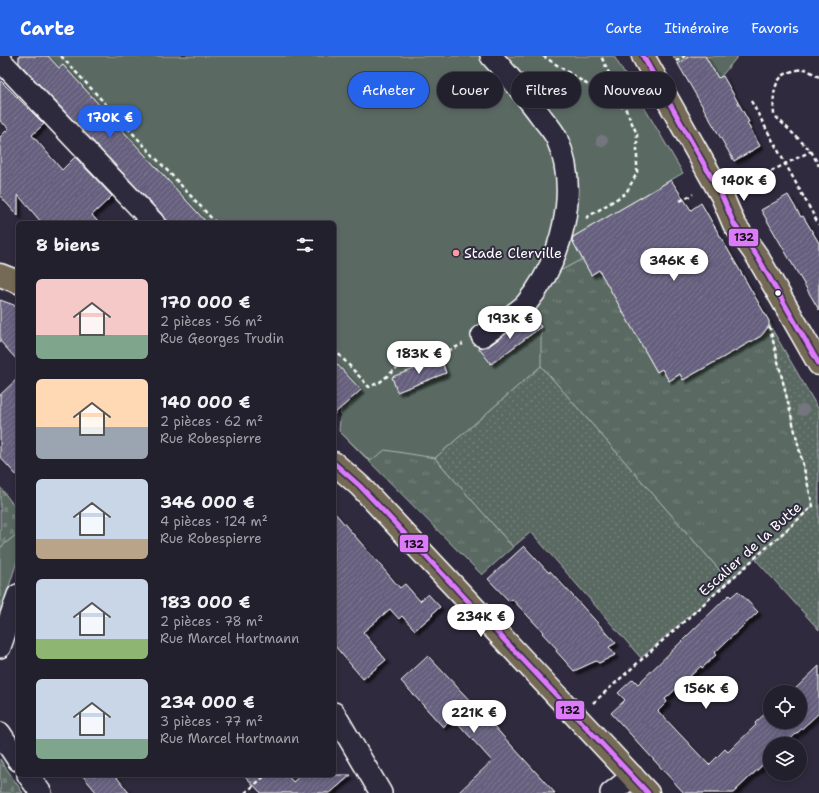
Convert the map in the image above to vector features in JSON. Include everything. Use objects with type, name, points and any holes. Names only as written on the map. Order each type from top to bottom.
[{"type":"main road","points":[[643,56],[722,196],[734,224],[757,256],[819,364]]},
{"type":"main road","points":[[0,276],[16,281]]},
{"type":"main road","points":[[336,465],[360,486],[648,793]]},
{"type":"street","points":[[482,336],[525,305],[541,282],[560,240],[567,204],[567,169],[557,137],[525,94],[491,56]]},
{"type":"street","points":[[0,60],[152,221]]},
{"type":"street","points":[[0,647],[16,601]]},
{"type":"street","points":[[336,716],[381,793]]},
{"type":"street","points":[[0,733],[16,757]]},
{"type":"street","points":[[611,793],[633,776]]},
{"type":"street","points":[[29,777],[41,793]]},
{"type":"path","points":[[61,56],[214,221]]},
{"type":"path","points":[[543,56],[627,111]]},
{"type":"path","points":[[579,222],[626,193],[637,173],[637,134],[601,56]]},
{"type":"path","points":[[676,61],[685,56]]},
{"type":"path","points":[[819,77],[805,69],[783,75],[778,81],[773,95],[774,114],[811,151],[819,165]]},
{"type":"path","points":[[751,101],[818,223]]},
{"type":"path","points":[[722,196],[811,151]]},
{"type":"path","points":[[680,201],[693,194]]},
{"type":"path","name":"Escalier de la Butte","points":[[579,718],[813,506],[769,324]]},
{"type":"path","points":[[336,351],[369,387],[380,382],[397,368],[420,359],[443,353],[482,336]]},
{"type":"path","points":[[245,793],[264,777]]},
{"type":"green space","name":"Stade Clerville","points":[[19,56],[614,56],[623,72],[589,72],[589,108],[645,108],[683,173],[571,238],[582,259],[558,272],[546,296],[527,308],[541,327],[541,366],[435,458],[385,450],[370,461],[339,431],[341,408],[336,402],[336,221],[168,221],[19,61]]},
{"type":"green space","points":[[673,56],[690,56],[678,64]]},
{"type":"green space","points":[[705,56],[738,56],[719,79]]},
{"type":"green space","points":[[582,259],[591,274],[599,270],[657,372],[662,369],[669,381],[680,375],[684,380],[764,334],[761,329],[771,324],[813,506],[729,581],[541,366],[435,458],[513,547],[482,575],[339,431],[541,327],[527,308],[558,272]]},
{"type":"green space","points":[[769,324],[819,410],[819,630],[756,560],[813,506]]},
{"type":"green space","points":[[541,366],[729,581],[641,658],[531,532],[513,547],[435,458]]},
{"type":"green space","points":[[0,487],[16,508],[16,535],[0,548]]},
{"type":"green space","points":[[16,535],[16,564],[0,615],[0,548]]},
{"type":"green space","points":[[0,759],[23,793],[0,793]]},
{"type":"building","points":[[19,56],[48,56],[59,68],[63,65],[205,221],[168,221],[19,63]]},
{"type":"building","points":[[690,56],[705,56],[718,78],[723,76],[749,122],[747,123],[760,146],[734,161],[678,64]]},
{"type":"building","points":[[0,80],[44,124],[32,135],[62,170],[75,157],[112,196],[92,215],[97,221],[40,221],[18,195],[18,216],[0,196],[0,137],[9,128],[0,121]]},
{"type":"building","points":[[671,180],[691,210],[701,203],[769,321],[769,326],[761,336],[683,380],[680,374],[669,381],[662,369],[657,372],[599,270],[591,275],[572,240],[573,237]]},
{"type":"building","points":[[788,195],[801,217],[803,216],[819,243],[819,310],[761,210]]},
{"type":"building","points":[[0,300],[14,305],[16,308],[16,359],[0,341]]},
{"type":"building","points":[[532,315],[541,327],[491,364],[478,347],[489,346]]},
{"type":"building","points":[[441,359],[446,373],[397,392],[392,377]]},
{"type":"building","points":[[336,363],[361,390],[336,412]]},
{"type":"building","points":[[16,380],[16,475],[0,457],[0,395]]},
{"type":"building","points":[[336,514],[400,588],[405,584],[420,601],[428,594],[440,607],[415,630],[402,616],[399,619],[390,609],[363,632],[386,660],[363,679],[336,647]]},
{"type":"building","points":[[524,546],[549,573],[550,571],[616,643],[609,647],[615,655],[599,663],[596,661],[574,671],[556,651],[557,649],[542,633],[543,632],[512,599],[509,601],[488,579]]},
{"type":"building","points":[[738,591],[758,612],[714,653],[716,655],[702,668],[701,666],[665,699],[667,702],[658,711],[709,765],[725,749],[728,752],[756,725],[755,723],[763,716],[763,729],[801,729],[793,737],[763,737],[763,765],[733,793],[684,793],[611,713],[625,700],[618,693],[633,679],[638,684],[729,595],[731,597]]},
{"type":"building","points":[[428,656],[555,793],[458,793],[492,761],[453,718],[443,727],[401,681]]},
{"type":"building","points":[[819,666],[819,713],[807,724],[807,685],[799,685]]},
{"type":"building","points":[[336,775],[351,775],[330,793],[261,793],[246,777],[289,777],[293,782],[299,777],[336,777]]},
{"type":"building","points":[[84,777],[117,777],[129,793],[97,793]]},
{"type":"transit line","name":"132","points":[[643,56],[722,196],[734,224],[757,256],[819,364]]},
{"type":"transit line","name":"132","points":[[336,465],[360,486],[648,793]]},
{"type":"place","name":"Stade Clerville","points":[[456,253]]}]
